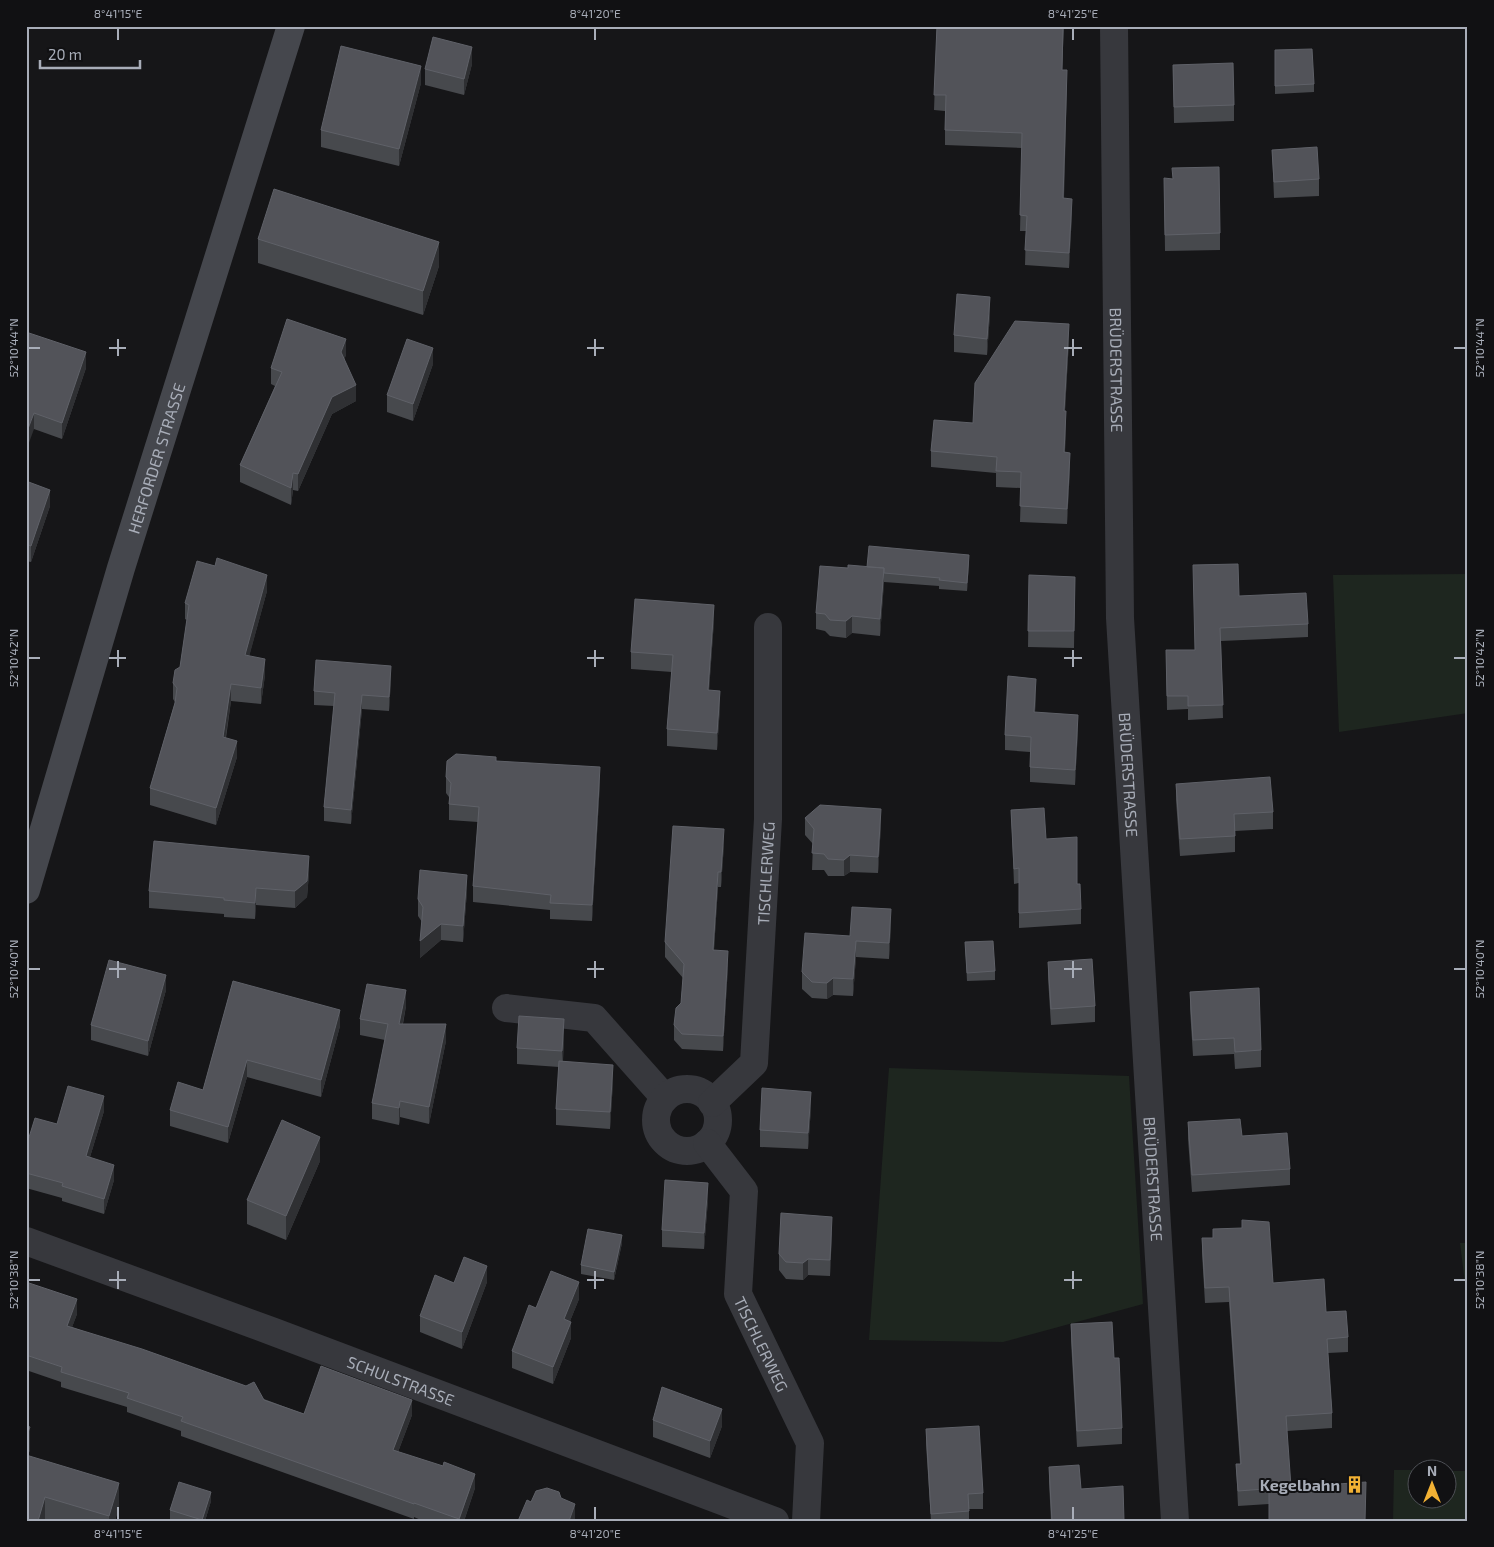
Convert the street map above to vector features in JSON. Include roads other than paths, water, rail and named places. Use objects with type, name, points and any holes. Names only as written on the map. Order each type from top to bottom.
[{"type":"main road","name":"HERFORDER STRASSE","points":[[26,890],[121,568],[292,26]]},
{"type":"street","name":"BRÜDERSTRASSE","points":[[1114,26],[1120,618],[1175,1521]]},
{"type":"street","name":"TISCHLERWEG","points":[[712,1103],[754,1063],[768,819],[768,627]]},
{"type":"street","points":[[506,1008],[594,1018],[665,1098]]},
{"type":"street","points":[[689,1089],[702,1093],[712,1103],[716,1113],[717,1124],[714,1134],[707,1143],[696,1150],[682,1151],[669,1146],[660,1136],[656,1124],[657,1110],[665,1098],[676,1091],[689,1089]]},
{"type":"street","name":"TISCHLERWEG","points":[[707,1143],[744,1191],[738,1294],[810,1442],[806,1521]]},
{"type":"street","name":"SCHULSTRASSE","points":[[26,1241],[274,1332],[775,1521]]},
{"type":"place","name":"Kegelbahn","points":[[1354,1484]]}]
